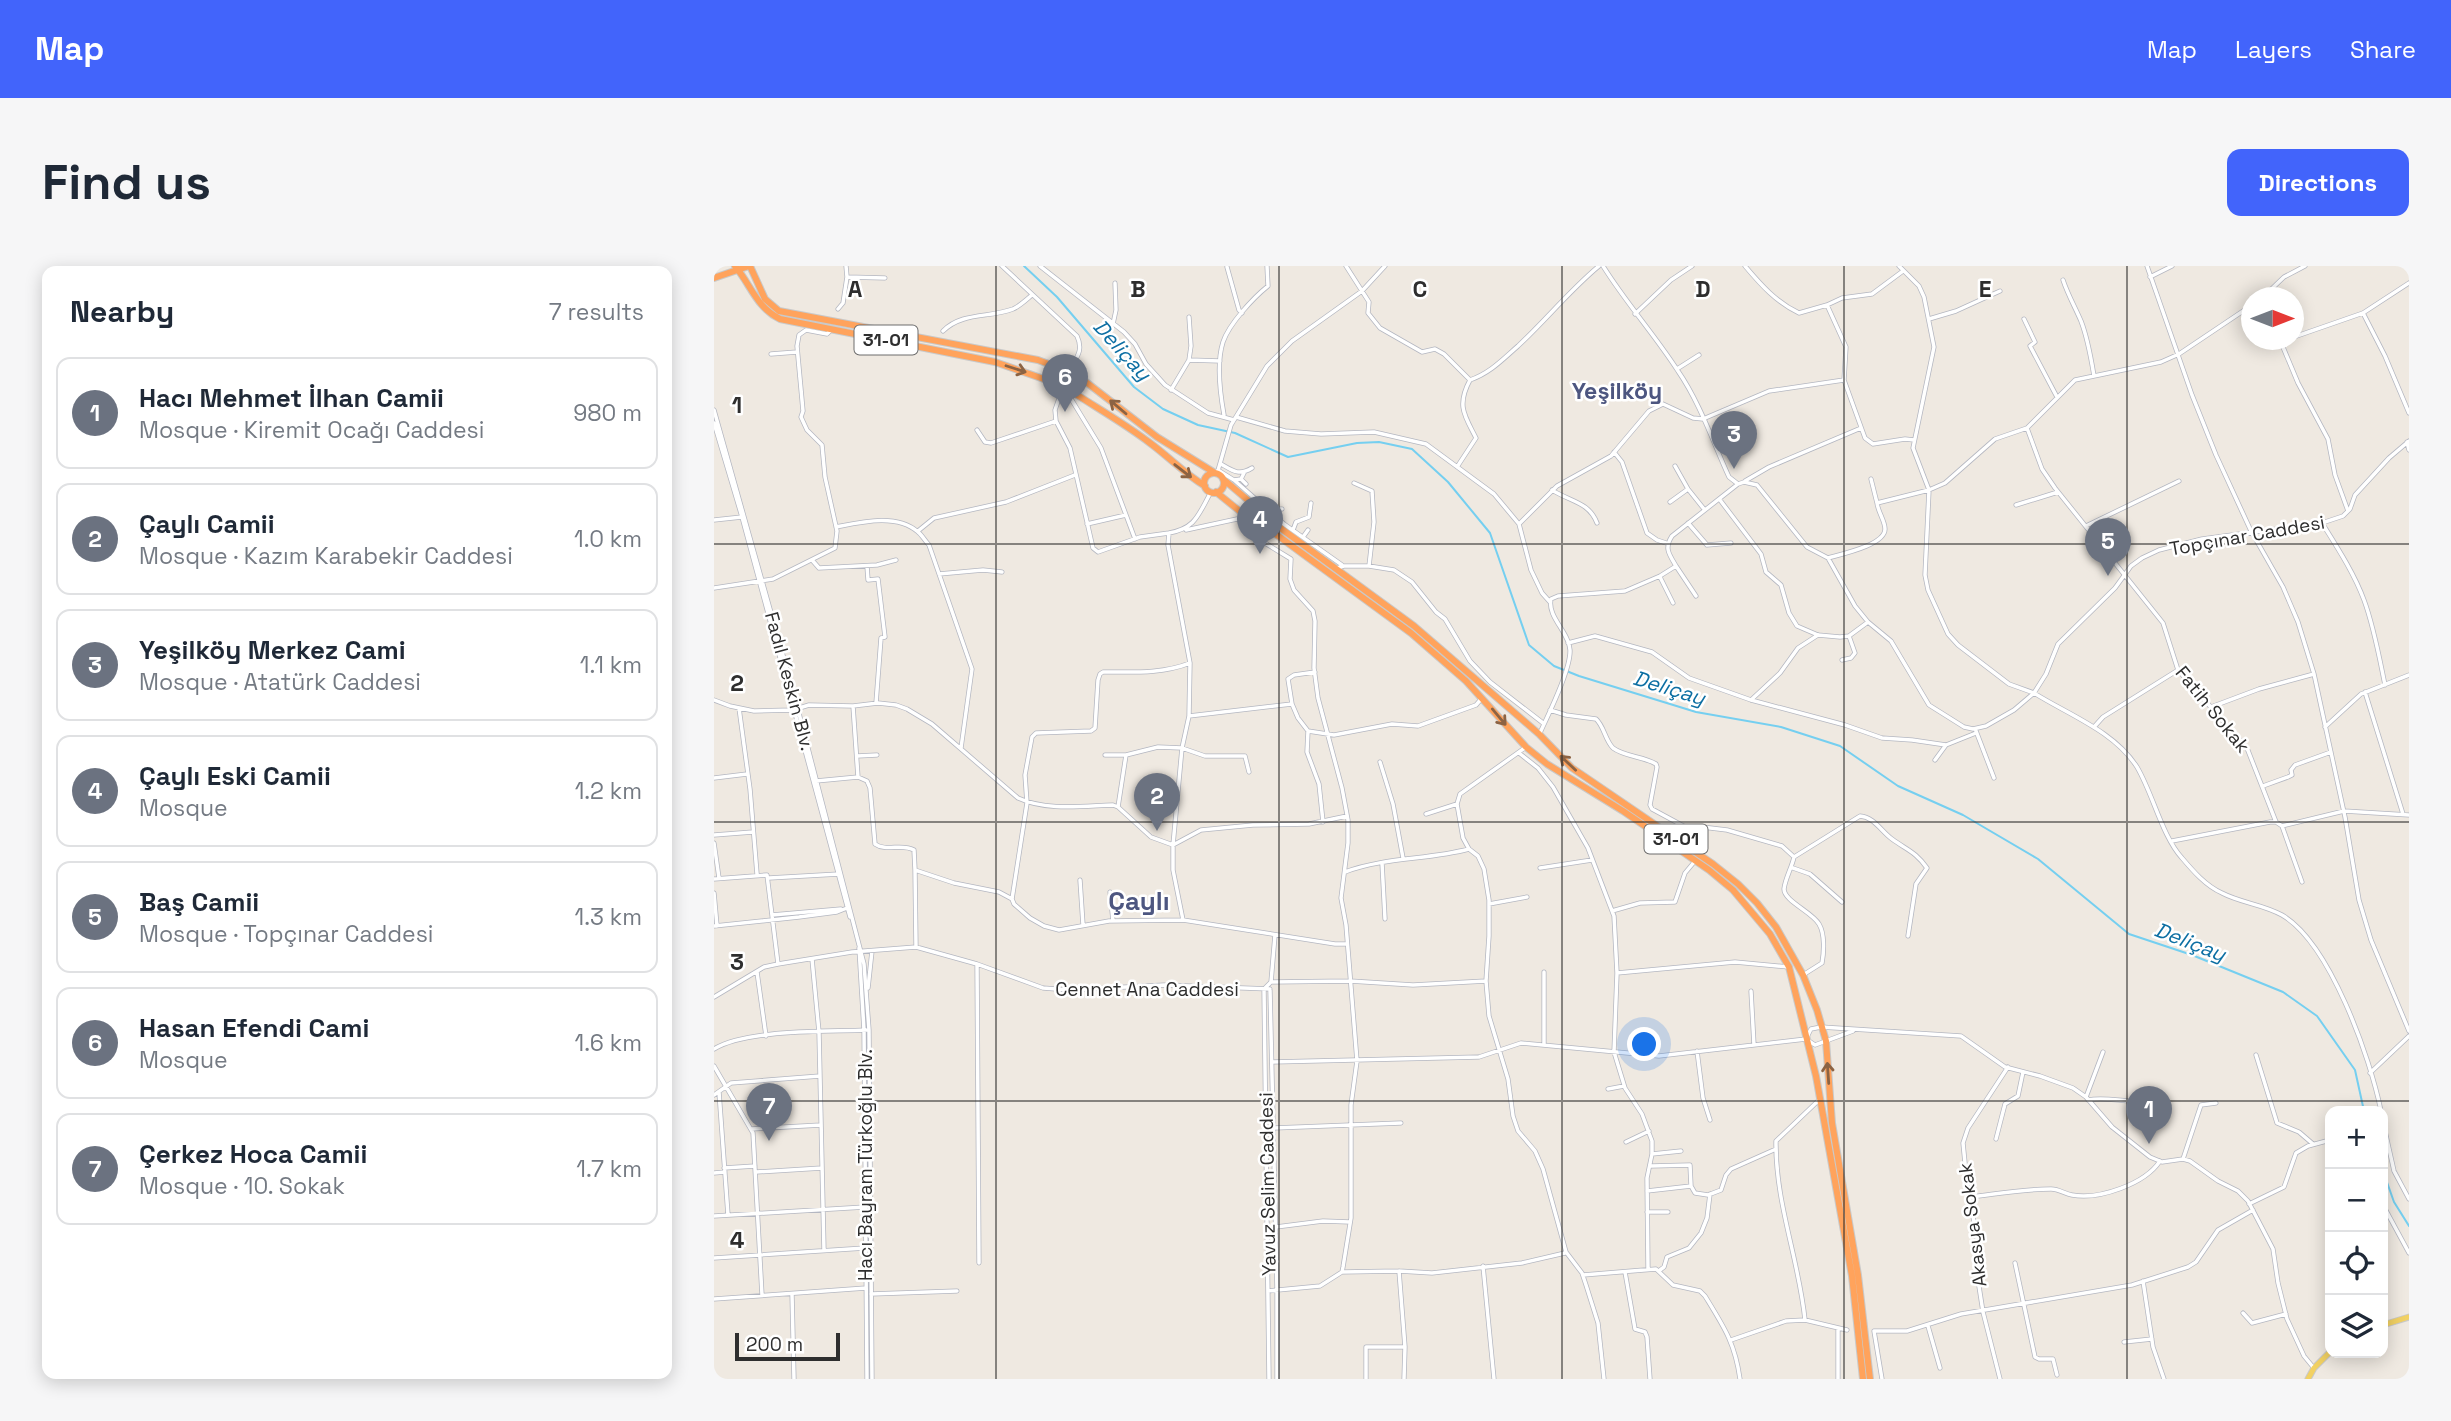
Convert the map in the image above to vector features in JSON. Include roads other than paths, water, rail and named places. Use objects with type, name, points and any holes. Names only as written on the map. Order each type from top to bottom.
[{"type":"highway","points":[[714,278],[736,268],[749,266]]},
{"type":"highway","name":"31-01","points":[[749,266],[765,299],[779,311],[1038,360],[1070,372],[1095,387],[1157,437],[1218,474],[1283,530],[1340,567],[1414,626],[1539,734],[1572,768],[1721,871],[1757,904],[1776,927],[1803,975],[1826,1041],[1832,1122],[1858,1275],[1864,1359],[1862,1379]]},
{"type":"highway","name":"31-01","points":[[736,268],[759,304],[780,319],[995,362],[1064,388],[1124,424],[1242,513],[1411,633],[1482,698],[1526,747],[1695,861],[1733,890],[1770,934],[1789,967],[1821,1099],[1864,1359],[1871,1379]]},
{"type":"highway","points":[[1070,372],[1077,382],[1074,387],[1064,388],[1060,377],[1070,372]]},
{"type":"highway","points":[[1218,474],[1223,487],[1211,490],[1207,476],[1218,474]]},
{"type":"highway","points":[[1526,747],[1539,734]]},
{"type":"highway","points":[[1526,747],[1539,734]]},
{"type":"main road","points":[[2388,1323],[2409,1317]]},
{"type":"main road","points":[[2308,1379],[2325,1357]]},
{"type":"street","points":[[838,309],[844,303],[846,266]]},
{"type":"street","points":[[1002,266],[1077,336],[1080,352],[1070,372]]},
{"type":"street","points":[[1040,266],[1135,344],[1146,364],[1165,385],[1208,413],[1272,429],[1301,433],[1374,432],[1402,437],[1426,444],[1494,494],[1518,524],[1531,570],[1570,647],[1559,686],[1539,734]]},
{"type":"street","points":[[1224,416],[1220,382],[1224,339],[1251,300],[1268,286],[1267,266]]},
{"type":"street","points":[[1346,266],[1369,302],[1368,313],[1380,328],[1422,352],[1435,349],[1444,354],[1470,380]]},
{"type":"street","points":[[1385,266],[1362,291],[1281,351],[1267,366],[1231,425],[1218,474],[1234,480],[1340,567],[1369,566],[1394,570],[1412,582],[1445,619],[1470,661],[1490,682],[1544,724]]},
{"type":"street","points":[[1457,467],[1476,438],[1464,413],[1464,391],[1470,380],[1485,375],[1540,325],[1580,282],[1601,266],[1677,369],[1694,397],[1729,477],[1738,484]]},
{"type":"street","points":[[1635,314],[1671,280],[1692,266]]},
{"type":"street","points":[[1745,266],[1767,292],[1799,313],[1842,298],[1872,294],[1903,271]]},
{"type":"street","points":[[1899,266],[1919,286],[1934,346],[1913,448],[1930,490],[1925,575],[1928,590],[1948,634],[1958,646],[2009,684],[2034,693],[2094,727],[2128,754],[2179,855],[2200,877],[2218,892],[2264,906],[2295,924],[2306,937],[2348,1006],[2380,1106]]},
{"type":"street","points":[[2147,266],[2192,395],[2251,531],[2283,587],[2298,622],[2314,674],[2344,811],[2359,900],[2371,940],[2409,1033],[2371,1073]]},
{"type":"street","points":[[2150,277],[2172,266]]},
{"type":"street","points":[[2274,287],[2284,277],[2305,266]]},
{"type":"street","points":[[1227,267],[1242,313]]},
{"type":"street","points":[[847,277],[884,278]]},
{"type":"street","points":[[2063,280],[2083,328],[2094,376]]},
{"type":"street","points":[[1113,324],[1116,310],[1115,283]]},
{"type":"street","points":[[2304,334],[2363,313],[2409,283]]},
{"type":"street","points":[[1929,319],[1956,311],[2000,291]]},
{"type":"street","points":[[943,331],[962,318],[1016,308],[1032,295]]},
{"type":"street","points":[[1827,305],[1846,347],[1844,380],[1865,438],[1873,444],[1914,440]]},
{"type":"street","points":[[1877,503],[1930,490],[1945,483],[1995,439],[2027,428],[2075,380],[2153,365],[2179,354],[2241,312]]},
{"type":"street","points":[[2363,313],[2409,413]]},
{"type":"street","points":[[1171,390],[1189,360],[1189,317]]},
{"type":"street","points":[[2024,319],[2035,342],[2030,345],[2057,397]]},
{"type":"street","points":[[714,588],[761,582],[835,548],[836,527],[825,477],[822,445],[807,430],[801,417],[803,411],[797,352],[799,335],[806,330],[827,334],[830,330]]},
{"type":"street","points":[[2284,350],[2328,439],[2335,475],[2348,512]]},
{"type":"street","points":[[771,355],[797,352]]},
{"type":"street","points":[[1677,369],[1699,355]]},
{"type":"street","points":[[1189,360],[1221,361]]},
{"type":"street","points":[[1518,524],[1552,490],[1614,452],[1657,405],[1663,404],[1682,414],[1703,419],[1769,391],[1844,380]]},
{"type":"street","points":[[1064,388],[1055,410],[1056,421],[1070,448],[1093,548],[1098,552],[1135,539],[1237,519],[1248,524],[1265,543],[1291,559],[1290,579],[1294,590],[1313,611],[1318,698],[1342,788],[1349,843],[1341,898],[1357,1060],[1351,1105],[1350,1222],[1342,1272]]},
{"type":"street","points":[[1064,388],[1101,448],[1135,539]]},
{"type":"street","name":"Fadıl Keskin Blv.","points":[[714,410],[861,952]]},
{"type":"street","points":[[977,430],[985,442],[991,443],[1056,421]]},
{"type":"street","name":"Fadıl Keskin Blv.","points":[[714,424],[761,582]]},
{"type":"street","points":[[1696,596],[1667,551],[1667,544],[1704,509],[1738,484],[1769,467],[1861,428]]},
{"type":"street","name":"Fatih Sokak","points":[[2027,428],[2042,469],[2058,492],[2163,622],[2178,670],[2247,748],[2276,822]]},
{"type":"street","points":[[2408,442],[2409,450]]},
{"type":"street","name":"Topçınar Caddesi","points":[[2034,693],[2046,674],[2058,644],[2132,565],[2159,550],[2202,539],[2322,523],[2343,516],[2348,512],[2355,495],[2389,458],[2408,442]]},
{"type":"street","points":[[1614,452],[1622,462],[1647,533],[1667,544]]},
{"type":"street","points":[[1220,464],[1236,473],[1244,473]]},
{"type":"street","points":[[1675,466],[1704,509]]},
{"type":"street","points":[[1241,479],[1244,473],[1252,468]]},
{"type":"street","points":[[918,531],[934,518],[1006,502],[1075,475]]},
{"type":"street","points":[[1234,480],[1241,479]]},
{"type":"street","points":[[1241,479],[1246,484]]},
{"type":"street","points":[[1829,558],[1869,546],[1882,538],[1885,526],[1871,479]]},
{"type":"street","points":[[2086,526],[2179,481]]},
{"type":"street","points":[[1744,482],[1757,485],[1807,547],[1829,558],[1855,606],[1868,622],[1891,641],[1929,705],[1975,731],[1994,778]]},
{"type":"street","points":[[1354,483],[1372,491],[1374,522],[1369,566]]},
{"type":"street","points":[[1670,502],[1688,489]]},
{"type":"street","points":[[1186,530],[1198,515],[1211,490]]},
{"type":"street","points":[[1552,490],[1587,506],[1597,523]]},
{"type":"street","points":[[2016,505],[2058,492]]},
{"type":"street","points":[[1719,499],[1761,554],[1766,572],[1781,586],[1789,613],[1797,626],[1818,635],[1849,636],[1868,622]]},
{"type":"street","points":[[1293,530],[1297,522],[1309,516],[1311,503]]},
{"type":"street","points":[[1268,510],[1275,505]]},
{"type":"street","points":[[1268,510],[1282,509]]},
{"type":"street","points":[[1087,524],[1126,514]]},
{"type":"street","points":[[714,520],[742,517]]},
{"type":"street","points":[[836,527],[882,520],[898,523],[918,531],[929,545],[972,669],[961,748]]},
{"type":"street","points":[[1688,523],[1707,545],[1731,543]]},
{"type":"street","points":[[2322,523],[2363,598],[2385,685]]},
{"type":"street","points":[[1303,537],[1308,530]]},
{"type":"street","points":[[1169,533],[1168,545],[1190,663],[1189,716],[1182,748],[1173,845],[1173,870],[1183,920]]},
{"type":"street","points":[[812,560],[820,568],[867,566],[896,560]]},
{"type":"street","points":[[867,566],[868,580],[878,579],[885,637],[881,638],[876,703]]},
{"type":"street","points":[[1549,602],[1558,596],[1625,591],[1676,566]]},
{"type":"street","points":[[939,574],[983,570],[1002,572]]},
{"type":"street","points":[[1659,576],[1673,603]]},
{"type":"street","points":[[1751,700],[1780,673],[1798,648],[1818,635]]},
{"type":"street","points":[[1568,643],[1595,636],[1652,652],[1689,678],[1751,700],[1844,724],[1882,738],[1946,745]]},
{"type":"street","points":[[1842,660],[1851,658],[1855,653],[1849,636]]},
{"type":"street","points":[[1190,663],[1175,669],[1100,674],[1095,728],[1091,731],[1036,733],[1032,737],[1025,775],[1027,803],[1012,899],[1014,904],[1044,926],[1059,930],[1113,921],[1183,920],[1347,944]]},
{"type":"street","points":[[2094,727],[2103,717],[2178,670]]},
{"type":"street","points":[[1315,672],[1294,675],[1288,680],[1292,704],[1308,731],[1307,752],[1318,783],[1323,822]]},
{"type":"street","points":[[2211,706],[2314,674]]},
{"type":"street","points":[[2325,727],[2350,702],[2365,692],[2409,675]]},
{"type":"street","points":[[2172,841],[2276,822],[2282,825],[2344,811],[2406,815],[2365,692]]},
{"type":"street","points":[[1935,760],[1946,745],[2005,716],[2034,693]]},
{"type":"street","points":[[1308,731],[1334,735],[1392,724],[1418,726],[1476,705],[1482,698]]},
{"type":"street","points":[[714,700],[754,711],[795,710],[809,705],[853,706],[876,703],[907,709],[932,724],[1027,803],[1063,807],[1113,805],[1151,837],[1173,845],[1201,830],[1323,822],[1347,816]]},
{"type":"street","points":[[1189,716],[1292,704]]},
{"type":"street","points":[[853,706],[858,777]]},
{"type":"street","points":[[739,708],[757,874]]},
{"type":"street","points":[[1550,710],[1600,721],[1607,740],[1617,750],[1656,764],[1650,805],[1652,809],[1689,829],[1702,827],[1727,830],[1782,846],[1794,857]]},
{"type":"street","points":[[1105,755],[1126,755],[1158,747],[1182,748],[1205,756],[1245,755],[1249,772]]},
{"type":"street","points":[[1526,747],[1460,794],[1457,804],[1463,838],[1469,849],[1478,856],[1484,869],[1489,904],[1486,981],[1489,1016],[1508,1079],[1513,1116],[1518,1131],[1535,1151],[1543,1169],[1566,1252],[1583,1275],[1598,1323],[1604,1379]]},
{"type":"street","points":[[2263,786],[2288,777],[2295,765],[2330,752]]},
{"type":"street","points":[[1520,753],[1538,768],[1553,787],[1592,860],[1612,911],[1617,973],[1614,1052],[1624,1086],[1642,1114],[1649,1131],[1652,1154],[1647,1191],[1648,1269]]},
{"type":"street","points":[[857,756],[877,755]]},
{"type":"street","points":[[1118,807],[1126,755]]},
{"type":"street","points":[[1380,762],[1393,804],[1403,858]]},
{"type":"street","points":[[714,778],[747,774]]},
{"type":"street","points":[[815,781],[858,777],[867,781],[875,844],[878,847],[910,847],[914,850],[916,947]]},
{"type":"street","name":"Fadıl Keskin Blv.","points":[[815,781],[849,907]]},
{"type":"street","points":[[1426,814],[1457,804]]},
{"type":"street","points":[[1803,975],[1822,963],[1821,930],[1813,916],[1787,898],[1784,891],[1794,857],[1860,816],[1870,818],[1892,839],[1913,851],[1927,868],[1916,884],[1908,936]]},
{"type":"street","points":[[2282,825],[2302,881]]},
{"type":"street","points":[[1686,846],[1689,829]]},
{"type":"street","points":[[714,835],[753,832]]},
{"type":"street","points":[[714,843],[717,879],[757,874],[767,875],[769,878],[839,874]]},
{"type":"street","points":[[1345,872],[1360,866],[1403,858],[1451,854],[1469,849]]},
{"type":"street","points":[[1540,868],[1592,860]]},
{"type":"street","points":[[1612,911],[1640,903],[1675,902],[1685,873],[1695,861]]},
{"type":"street","points":[[1382,863],[1385,919]]},
{"type":"street","points":[[1792,867],[1810,874],[1842,902]]},
{"type":"street","points":[[915,870],[954,883],[999,892],[1012,899]]},
{"type":"street","points":[[769,878],[778,964]]},
{"type":"street","points":[[1080,880],[1083,925]]},
{"type":"street","points":[[1110,891],[1113,921]]},
{"type":"street","points":[[714,893],[715,926],[836,912],[849,907]]},
{"type":"street","points":[[1489,904],[1527,897]]},
{"type":"street","name":"Yavuz Selim Caddesi","points":[[1276,935],[1270,989],[1277,1379]]},
{"type":"street","name":"Cennet Ana Caddesi","points":[[714,997],[757,971],[778,964],[916,947],[977,964],[1043,988],[1069,990],[1164,985],[1270,989]]},
{"type":"street","points":[[867,1004],[872,951]]},
{"type":"street","name":"Hacı Bayram Türkoğlu Blv.","points":[[861,952],[867,1004],[865,1248],[868,1292]]},
{"type":"street","name":"Hacı Bayram Türkoğlu Blv.","points":[[861,952],[866,1030],[869,1379]]},
{"type":"street","points":[[812,959],[819,1032],[824,1251]]},
{"type":"street","points":[[1617,973],[1735,962],[1789,967]]},
{"type":"street","points":[[977,964],[979,1263]]},
{"type":"street","points":[[757,971],[766,1036]]},
{"type":"street","points":[[1544,972],[1544,1045]]},
{"type":"street","points":[[1264,989],[1270,982],[1349,981],[1413,985],[1486,981]]},
{"type":"street","name":"Yavuz Selim Caddesi","points":[[1264,989],[1269,1379]]},
{"type":"street","points":[[1751,992],[1754,1046]]},
{"type":"street","points":[[1806,1039],[1811,1029],[1821,1027],[1909,1034],[1951,1033],[1961,1036],[2008,1067],[2073,1088],[2087,1099],[2112,1128],[2150,1157],[2160,1161],[2190,1161],[2218,1181],[2238,1191],[2253,1210],[2273,1249],[2286,1314],[2304,1356],[2314,1368]]},
{"type":"street","points":[[714,1049],[736,1040],[766,1036],[866,1030]]},
{"type":"street","points":[[1272,1062],[1479,1057],[1521,1043],[1659,1056],[1806,1039],[1815,1045],[1858,1030]]},
{"type":"street","points":[[1697,1051],[1703,1098],[1710,1120]]},
{"type":"street","points":[[2087,1099],[2103,1052]]},
{"type":"street","points":[[2256,1055],[2277,1123],[2299,1132],[2313,1144]]},
{"type":"street","points":[[714,1066],[751,1129],[756,1172],[762,1295]]},
{"type":"street","name":"Akasya Sokak","points":[[2000,1379],[1983,1312],[1978,1244],[1963,1143],[1968,1128],[2008,1067]]},
{"type":"street","points":[[1996,1139],[2005,1104],[2018,1097],[2023,1072]]},
{"type":"street","points":[[728,1215],[716,1093],[725,1085],[820,1076]]},
{"type":"street","points":[[1608,1089],[1624,1086]]},
{"type":"street","points":[[2087,1099],[2099,1097],[2144,1101]]},
{"type":"street","points":[[1805,1320],[1788,1238],[1776,1141],[1821,1099]]},
{"type":"street","points":[[2183,1160],[2201,1105],[2217,1103]]},
{"type":"street","points":[[1274,1128],[1401,1124]]},
{"type":"street","points":[[751,1129],[821,1125]]},
{"type":"street","points":[[1626,1142],[1649,1131]]},
{"type":"street","points":[[2249,1204],[2284,1187],[2296,1153],[2325,1141]]},
{"type":"street","points":[[2388,1146],[2393,1171],[2409,1199]]},
{"type":"street","points":[[1650,1166],[1690,1165],[1695,1193],[1710,1195],[1721,1190],[1731,1168],[1776,1149]]},
{"type":"street","points":[[1652,1154],[1681,1151]]},
{"type":"street","points":[[1969,1197],[2055,1189],[2073,1195],[2106,1192],[2121,1189],[2144,1178],[2160,1161]]},
{"type":"street","points":[[714,1173],[755,1166]]},
{"type":"street","points":[[756,1172],[822,1168]]},
{"type":"street","points":[[1647,1191],[1692,1186]]},
{"type":"street","points":[[1660,1270],[1667,1257],[1689,1248],[1701,1233],[1707,1218],[1710,1195]]},
{"type":"street","points":[[714,1216],[865,1208]]},
{"type":"street","points":[[1882,1379],[1874,1331],[1908,1331],[1961,1314],[2132,1285],[2188,1267],[2196,1262],[2218,1230],[2253,1210]]},
{"type":"street","points":[[1647,1212],[1668,1212]]},
{"type":"street","points":[[2388,1214],[2409,1252]]},
{"type":"street","points":[[1276,1227],[1350,1222]]},
{"type":"street","points":[[714,1258],[865,1248]]},
{"type":"street","points":[[1268,1291],[1320,1286],[1342,1272],[1432,1273],[1522,1263],[1566,1252]]},
{"type":"street","points":[[2015,1263],[2035,1357],[2053,1359],[2057,1375]]},
{"type":"street","points":[[1483,1266],[1494,1379]]},
{"type":"street","points":[[1583,1275],[1660,1270],[1673,1285],[1700,1291],[1731,1340],[1740,1379]]},
{"type":"street","points":[[1399,1271],[1405,1347],[1404,1379]]},
{"type":"street","points":[[1625,1272],[1635,1329],[1645,1332],[1647,1337],[1650,1379]]},
{"type":"street","points":[[2143,1281],[2151,1339],[2164,1379]]},
{"type":"street","points":[[714,1299],[792,1294],[957,1291]]},
{"type":"street","points":[[792,1294],[794,1379]]},
{"type":"street","points":[[2243,1313],[2252,1323],[2286,1314]]},
{"type":"street","points":[[1731,1340],[1786,1321],[1805,1320],[1847,1330]]},
{"type":"street","points":[[1928,1325],[1940,1368]]},
{"type":"street","points":[[1838,1328],[1838,1379]]},
{"type":"street","points":[[2124,1342],[2151,1339]]},
{"type":"street","points":[[1366,1379],[1366,1347],[1405,1347]]},
{"type":"waterway","name":"Deliçay","points":[[1024,266],[1057,297],[1134,387],[1163,409],[1198,425],[1235,433],[1288,457],[1357,443],[1379,442],[1412,449],[1448,482],[1490,533],[1529,645],[1554,666],[1696,712],[1781,727],[1840,746],[1898,786],[1963,815],[2038,859],[2129,934],[2192,955],[2283,992],[2317,1016],[2355,1070],[2363,1106]]},
{"type":"waterway","name":"Deliçay","points":[[2388,1185],[2394,1202],[2409,1226]]},
{"type":"place","name":"Hasan Efendi Cami","points":[[1065,412]]},
{"type":"place","name":"Yeşilköy Merkez Cami","points":[[1734,469]]},
{"type":"place","name":"Çaylı Eski Camii","points":[[1260,554]]},
{"type":"place","name":"Baş Camii","points":[[2108,576]]},
{"type":"place","name":"Çaylı Camii","points":[[1157,831]]},
{"type":"place","name":"Çerkez Hoca Camii","points":[[769,1141]]},
{"type":"place","name":"Hacı Mehmet İlhan Camii","points":[[2149,1144]]},
{"type":"district","name":"Yeşilköy","points":[[1617,391]]},
{"type":"district","name":"Çaylı","points":[[1139,901]]}]
